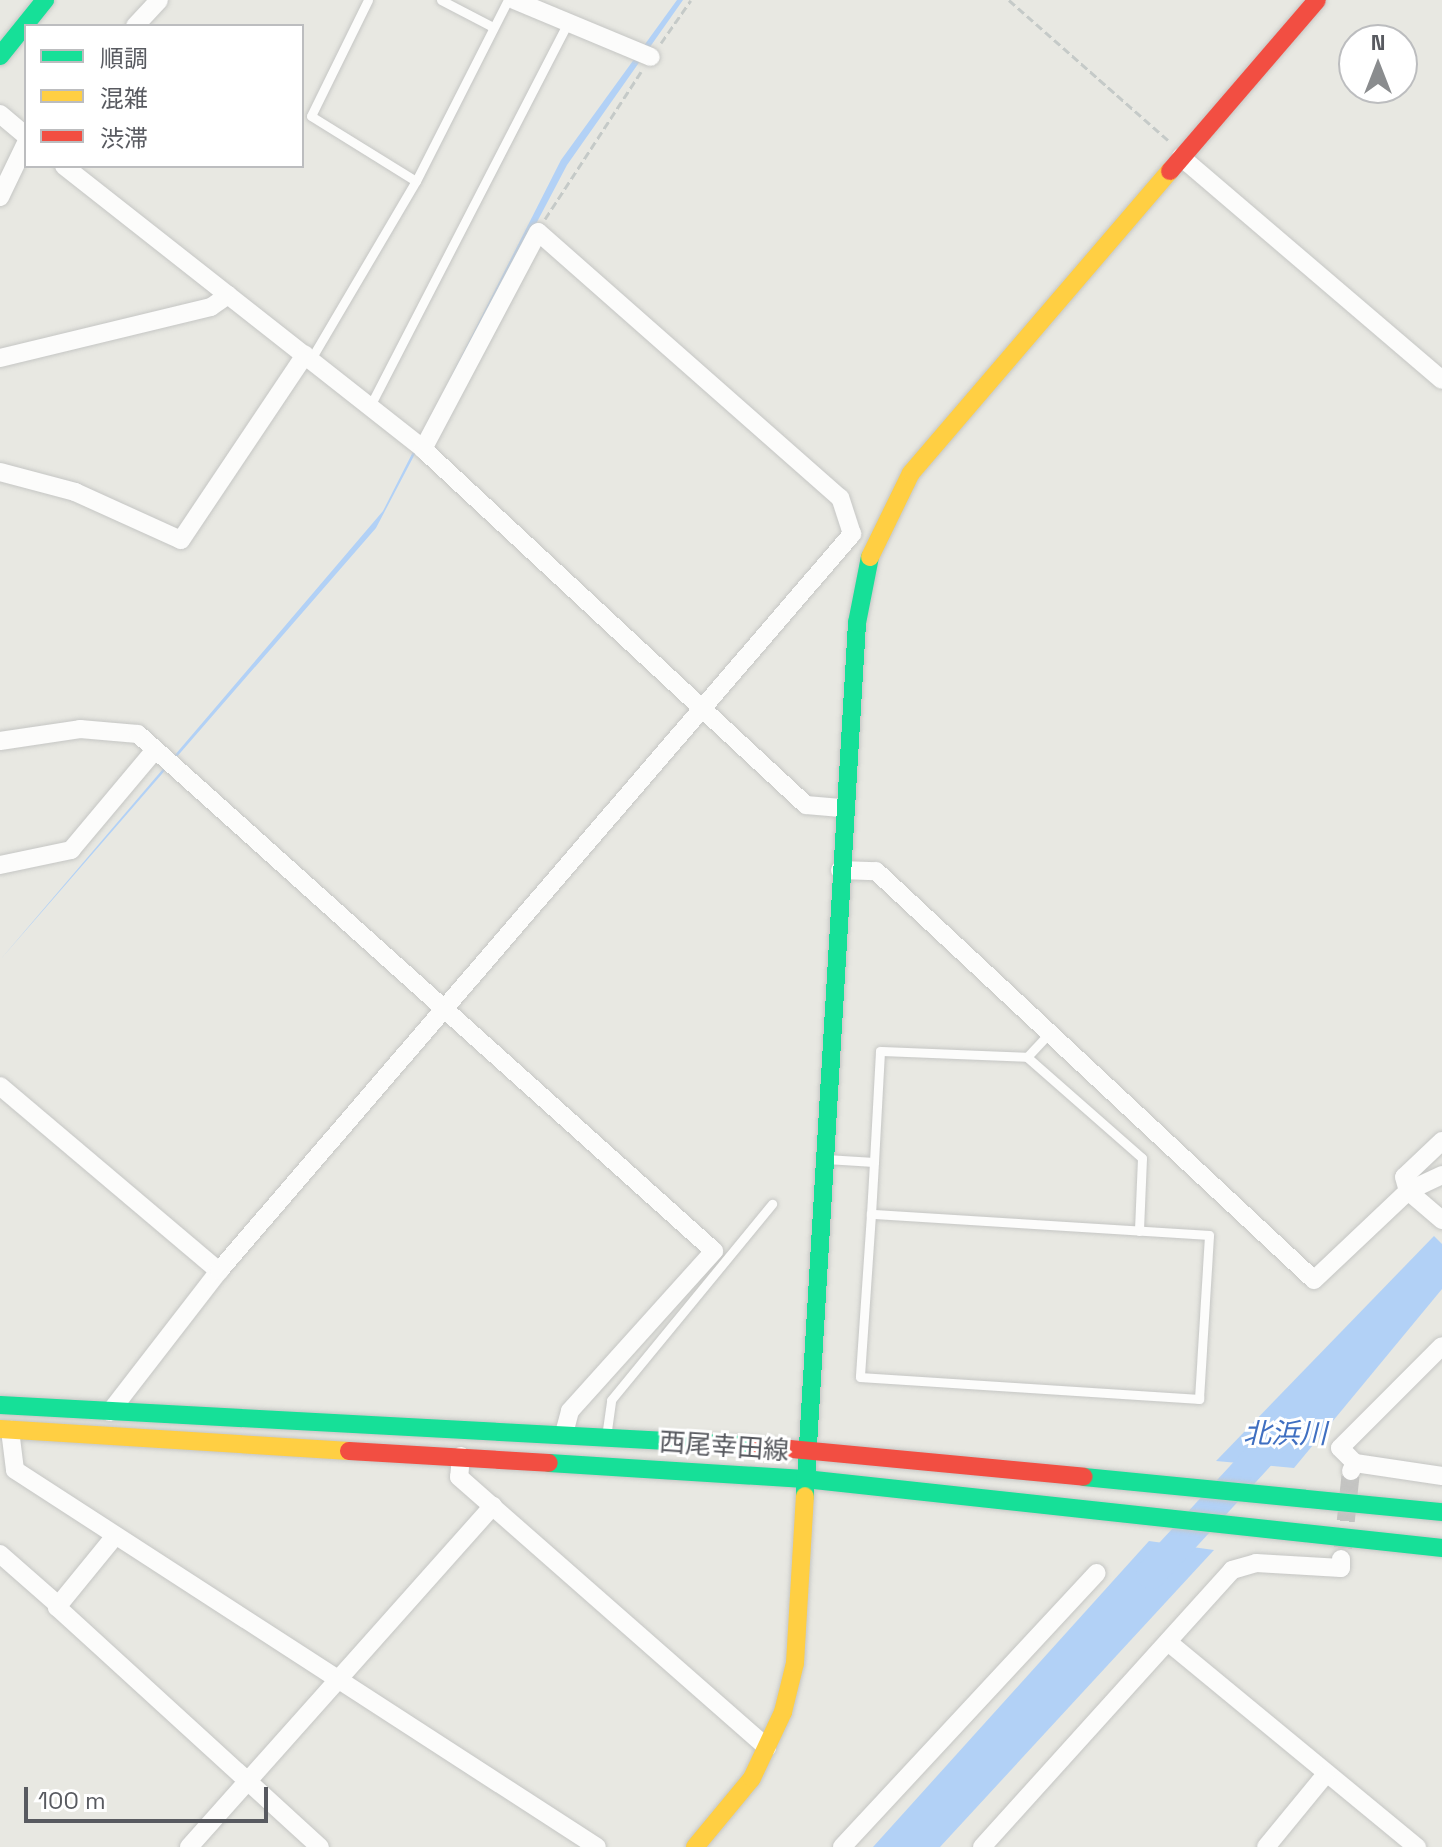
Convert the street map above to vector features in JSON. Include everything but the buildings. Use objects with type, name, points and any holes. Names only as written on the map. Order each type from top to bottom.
[{"type":"main road","points":[[26,24],[45,0]]},
{"type":"main road","points":[[695,1847],[767,1748],[795,1663],[805,1446],[844,808],[857,623],[873,545],[891,505],[1181,157],[1317,0]]},
{"type":"main road","points":[[0,56],[24,26]]},
{"type":"main road","name":"西尾幸田線","points":[[0,1405],[805,1446],[1158,1480],[1442,1512]]},
{"type":"main road","name":"西尾幸田線","points":[[5,1430],[805,1479],[1138,1511],[1442,1548]]},
{"type":"street","points":[[137,24],[159,0]]},
{"type":"street","points":[[511,0],[650,57]]},
{"type":"street","points":[[0,114],[24,134]]},
{"type":"street","points":[[0,197],[24,147]]},
{"type":"street","points":[[1181,157],[1442,380]]},
{"type":"street","points":[[67,168],[423,449],[806,805],[844,808]]},
{"type":"street","points":[[110,1412],[219,1271],[848,544],[850,510],[538,232],[423,449]]},
{"type":"street","points":[[0,358],[211,307],[228,295]]},
{"type":"street","points":[[0,472],[75,492],[181,540],[308,357]]},
{"type":"street","points":[[0,741],[114,729],[138,734],[714,1251],[570,1411],[564,1433]]},
{"type":"street","points":[[0,865],[71,850],[155,750]]},
{"type":"street","points":[[840,870],[876,871],[1314,1280],[1408,1191],[1442,1175]]},
{"type":"street","points":[[0,1086],[219,1271]]},
{"type":"street","points":[[1442,1141],[1404,1177],[1408,1191],[1442,1220]]},
{"type":"street","points":[[1442,1346],[1340,1448],[1353,1467],[1442,1476]]},
{"type":"street","points":[[5,1430],[15,1470],[336,1683],[597,1847]]},
{"type":"street","points":[[461,1456],[459,1477],[767,1748]]},
{"type":"street","points":[[189,1847],[493,1506]]},
{"type":"street","points":[[58,1605],[115,1536]]},
{"type":"street","points":[[0,1554],[320,1847]]},
{"type":"street","points":[[982,1847],[1232,1570],[1256,1563],[1341,1568],[1341,1559]]},
{"type":"street","points":[[842,1847],[1097,1573]]},
{"type":"street","points":[[1168,1642],[1417,1847]]},
{"type":"street","points":[[1266,1847],[1326,1774]]},
{"type":"lane","points":[[368,0],[311,116],[416,181]]},
{"type":"lane","points":[[441,0],[493,27]]},
{"type":"lane","points":[[308,357],[416,181],[493,27],[511,0]]},
{"type":"lane","points":[[370,406],[567,24]]},
{"type":"lane","points":[[1027,1057],[1051,1032]]},
{"type":"lane","points":[[871,1214],[1139,1231],[1209,1235],[1199,1399],[860,1377],[880,1051],[1027,1057],[1142,1158],[1139,1231]]},
{"type":"lane","points":[[822,1158],[874,1162]]},
{"type":"lane","points":[[606,1435],[611,1400],[772,1204]]},
{"type":"path","points":[[538,232],[568,175],[691,0]]},
{"type":"path","points":[[1009,0],[1181,157]]},
{"type":"water","points":[[677,0],[683,0],[567,165],[376,528],[0,960],[383,511],[561,160]]},
{"type":"water","name":"北浜川","points":[[1434,1236],[1442,1244],[1442,1289],[1294,1468],[1216,1461]]},
{"type":"water","points":[[1149,1541],[1214,1550],[940,1847],[873,1847]]},
{"type":"waterway","name":"北浜川","points":[[1151,1574],[1278,1436]]},
{"type":"tunnel","points":[[1343,1548],[1351,1471]]},
{"type":"traffic: fast","points":[[26,24],[45,0]]},
{"type":"traffic: fast","points":[[0,56],[24,26]]},
{"type":"traffic: fast","points":[[805,1496],[857,623],[870,557]]},
{"type":"traffic: fast","points":[[0,1405],[759,1446]]},
{"type":"traffic: fast","points":[[549,1463],[805,1479],[1442,1548]]},
{"type":"traffic: fast","points":[[1084,1477],[1442,1512]]},
{"type":"traffic: slow","points":[[870,557],[911,473],[1170,171]]},
{"type":"traffic: slow","points":[[0,1429],[349,1451]]},
{"type":"traffic: slow","points":[[695,1847],[752,1778],[783,1712],[795,1663],[805,1496]]},
{"type":"traffic: jam","points":[[1170,171],[1317,0]]},
{"type":"traffic: jam","points":[[759,1446],[1084,1477]]},
{"type":"traffic: jam","points":[[349,1451],[549,1463]]}]
